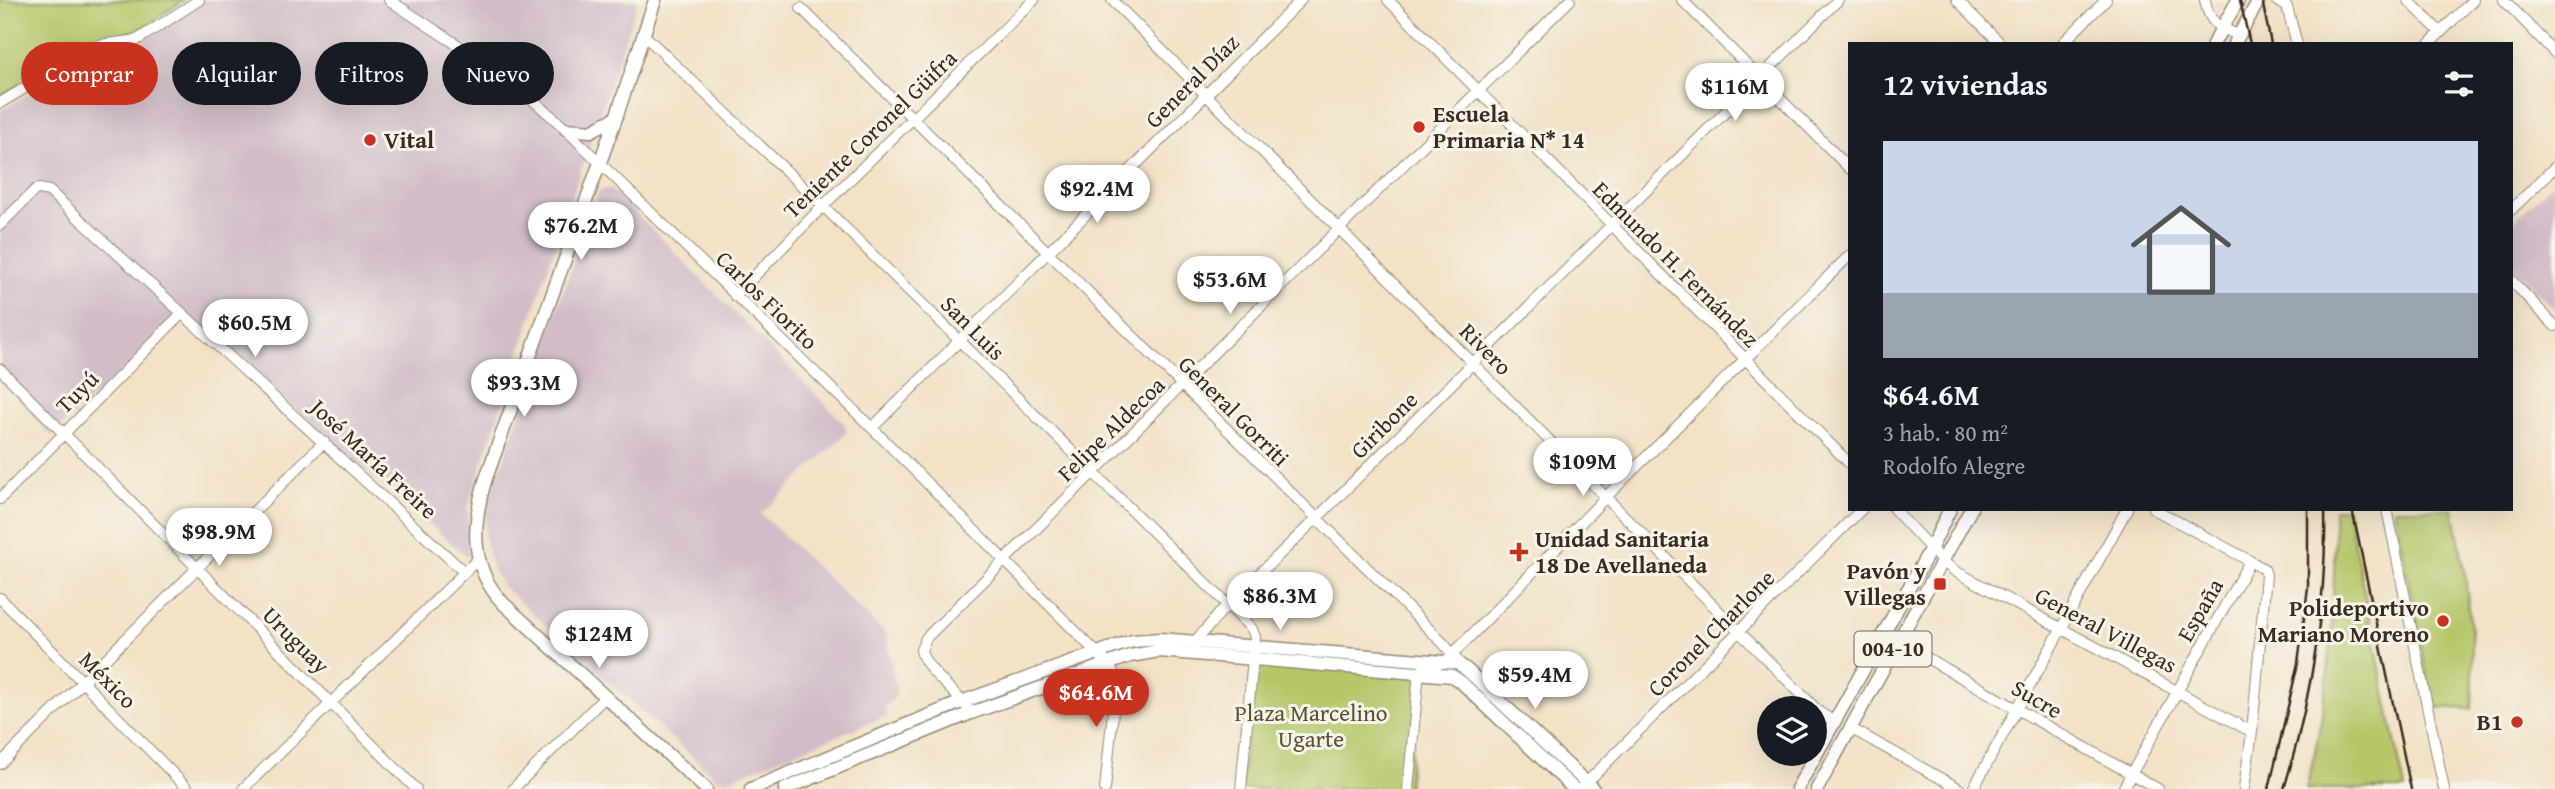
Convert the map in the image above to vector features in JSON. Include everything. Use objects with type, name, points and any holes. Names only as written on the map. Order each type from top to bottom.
[{"type":"main road","points":[[655,0],[616,118],[486,478],[476,518],[478,559],[485,579],[495,595],[706,789]]},
{"type":"main road","points":[[2214,42],[2238,0]]},
{"type":"main road","points":[[2237,39],[2263,0]]},
{"type":"main road","points":[[566,130],[591,131],[616,118]]},
{"type":"main road","name":"004-10","points":[[1797,789],[1949,511]]},
{"type":"main road","name":"004-10","points":[[1817,789],[1970,511]]},
{"type":"main road","points":[[785,789],[1147,640],[1196,641],[1254,652],[1443,674],[1457,679],[1564,778],[1586,787]]},
{"type":"main road","points":[[751,789],[964,701],[1103,658],[1144,652],[1450,657],[1461,665],[1574,789]]},
{"type":"street","points":[[0,103],[90,49],[136,40],[199,0]]},
{"type":"street","name":"Carlos Fiorito","points":[[389,0],[508,78],[600,161],[1103,658]]},
{"type":"street","name":"Teniente Coronel Güifra","points":[[735,296],[1034,0]]},
{"type":"street","name":"Rivero","points":[[1112,0],[1739,632],[1819,712],[1834,722]]},
{"type":"street","name":"General Díaz","points":[[872,428],[1301,0]]},
{"type":"street","name":"Edmundo H. Fernández","points":[[1388,0],[1848,462]]},
{"type":"street","name":"Felipe Aldecoa","points":[[964,701],[925,661],[921,650],[926,638],[1006,562],[1092,473],[1182,387],[1570,0]]},
{"type":"street","points":[[1682,0],[1848,167]]},
{"type":"street","name":"Giribone","points":[[1186,653],[1227,605],[1838,0]]},
{"type":"street","points":[[1957,0],[1999,42]]},
{"type":"street","points":[[2064,42],[2106,0]]},
{"type":"street","points":[[2205,0],[2210,19],[2237,39]]},
{"type":"street","points":[[2276,0],[2287,7],[2296,42]]},
{"type":"street","points":[[2408,0],[2440,33]]},
{"type":"street","points":[[2431,42],[2473,0]]},
{"type":"street","points":[[2504,0],[2555,53]]},
{"type":"street","name":"General Gorriti","points":[[801,8],[1316,519],[1450,657]]},
{"type":"street","name":"San Luis","points":[[644,35],[823,206],[1252,629],[1255,638],[1254,652]]},
{"type":"street","points":[[2513,208],[2555,167]]},
{"type":"street","name":"José María Freire","points":[[0,225],[35,190],[39,188],[49,191],[463,571]]},
{"type":"street","points":[[1408,789],[1419,672],[1450,657],[1606,497],[1848,257]]},
{"type":"street","points":[[2513,282],[2555,326]]},
{"type":"street","name":"Tuyú","points":[[0,499],[182,313]]},
{"type":"street","name":"Uruguay","points":[[0,369],[416,789]]},
{"type":"street","points":[[0,764],[324,442]]},
{"type":"street","name":"Coronel Charlone","points":[[1586,787],[1860,511]]},
{"type":"street","points":[[1896,511],[1942,561]]},
{"type":"street","points":[[1973,789],[2126,511]]},
{"type":"street","points":[[2158,511],[2264,569],[2266,575],[2252,733],[2244,789]]},
{"type":"street","points":[[2387,511],[2444,789]]},
{"type":"street","points":[[243,789],[478,559]]},
{"type":"street","name":"General Villegas","points":[[1942,561],[1955,571],[2252,733]]},
{"type":"street","name":"España","points":[[2123,789],[2250,561]]},
{"type":"street","name":"México","points":[[0,598],[188,789]]},
{"type":"street","name":"Sucre","points":[[1897,642],[2158,789]]},
{"type":"street","points":[[1241,789],[1254,652]]},
{"type":"street","points":[[1103,658],[1115,675],[1116,682],[1105,789]]},
{"type":"street","points":[[513,789],[604,698]]},
{"type":"street","points":[[964,701],[971,713]]},
{"type":"street","points":[[1850,728],[1960,789]]},
{"type":"shaded area","points":[[199,0],[638,0],[468,506],[468,557],[183,314],[51,436],[0,377],[0,111],[21,99],[21,105],[158,105],[158,42],[141,42]]},
{"type":"shaded area","points":[[2555,181],[2555,310],[2513,267],[2513,222]]},
{"type":"shaded area","points":[[611,188],[845,424],[847,433],[761,514],[886,634],[897,694],[884,709],[887,716],[727,780],[716,778],[502,586],[493,570],[485,540],[486,510],[599,191]]},
{"type":"green space","points":[[0,0],[184,0],[139,30],[92,42],[21,42],[21,84],[0,96]]},
{"type":"green space","points":[[2334,511],[2347,511],[2405,789],[2306,789],[2326,685],[2334,580]]},
{"type":"green space","name":"Polideportivo Mariano Moreno","points":[[2394,511],[2453,511],[2469,609],[2473,659],[2472,709],[2433,707]]},
{"type":"green space","name":"Plaza Marcelino Ugarte","points":[[1253,659],[1419,672],[1408,789],[1241,789]]},
{"type":"railway","points":[[2240,0],[2250,42]]},
{"type":"railway","points":[[2262,0],[2271,42]]},
{"type":"railway","points":[[2269,789],[2298,663],[2308,588],[2308,511]]},
{"type":"railway","points":[[2284,789],[2302,720],[2315,650],[2323,580],[2325,511]]},
{"type":"railway","points":[[2352,511],[2411,789]]},
{"type":"place","name":"Escuela Primaria N* 14","points":[[1419,127]]},
{"type":"place","name":"Vital","points":[[370,140]]},
{"type":"place","name":"Unidad Sanitaria 18 De Avellaneda","points":[[1519,552]]},
{"type":"place","name":"Pavón y Villegas","points":[[1940,584]]},
{"type":"place","name":"Polideportivo Mariano Moreno","points":[[2443,621]]},
{"type":"place","name":"B1","points":[[2517,722]]}]
